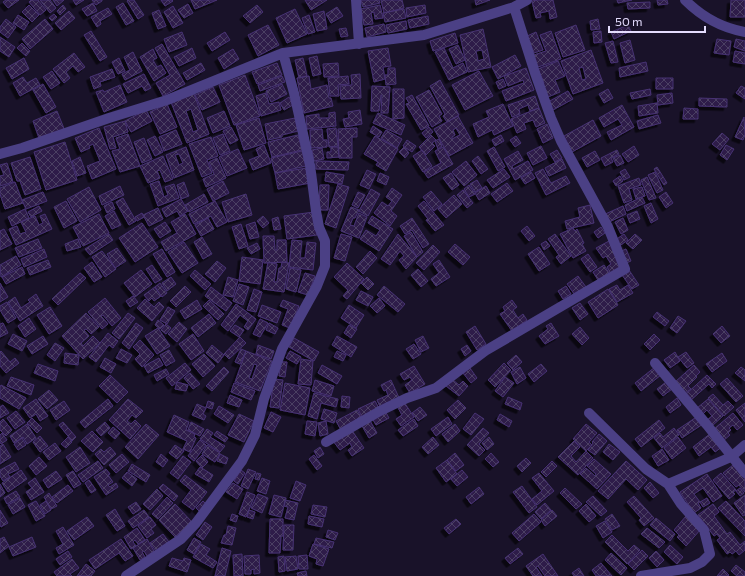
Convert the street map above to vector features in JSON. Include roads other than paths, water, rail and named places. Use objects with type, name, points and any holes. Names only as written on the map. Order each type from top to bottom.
[{"type":"street","points":[[356,0],[359,44]]},
{"type":"street","points":[[0,154],[167,100],[283,52],[424,35],[514,7],[527,0]]},
{"type":"street","points":[[684,0],[710,20],[731,30],[745,32]]},
{"type":"street","points":[[326,442],[380,411],[407,398],[436,388],[485,351],[625,269],[605,222],[561,141],[551,118],[514,7]]},
{"type":"street","points":[[126,576],[181,539],[196,523],[242,461],[255,435],[264,398],[282,349],[314,293],[324,266],[325,241],[318,222],[310,165],[283,52]]},
{"type":"street","points":[[655,363],[745,473]]},
{"type":"street","points":[[589,413],[646,469],[668,484],[681,504],[704,530],[710,554],[702,562],[690,568],[641,576]]},
{"type":"street","points":[[668,484],[731,457],[745,445]]}]
